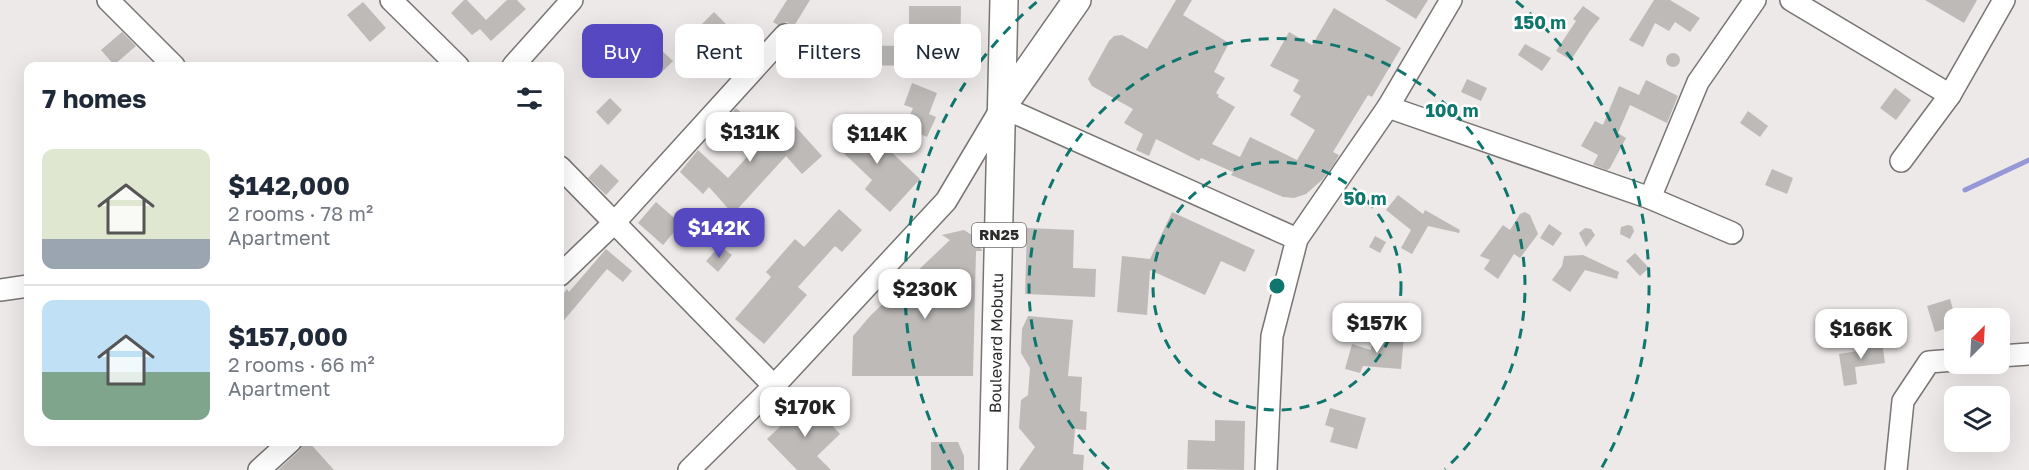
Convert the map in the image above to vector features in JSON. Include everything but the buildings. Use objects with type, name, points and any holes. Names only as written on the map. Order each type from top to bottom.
[{"type":"main road","name":"Boulevard Mobutu","points":[[993,470],[1004,0]]},
{"type":"main road","points":[[1002,107],[1073,1]]},
{"type":"street","points":[[108,0],[170,62]]},
{"type":"street","points":[[391,0],[454,62]]},
{"type":"street","points":[[517,62],[572,0]]},
{"type":"street","points":[[1266,470],[1272,336],[1297,239],[1388,107],[1451,0]]},
{"type":"street","points":[[1650,198],[1698,82],[1755,0]]},
{"type":"street","points":[[1791,0],[1950,96]]},
{"type":"street","points":[[1901,161],[1950,96],[2004,0]]},
{"type":"street","points":[[564,271],[614,223],[776,45]]},
{"type":"street","points":[[689,470],[774,386],[946,201],[1002,107],[1297,239]]},
{"type":"street","points":[[1388,107],[1650,198],[1732,233]]},
{"type":"street","points":[[564,171],[774,386]]},
{"type":"street","points":[[0,290],[24,287]]},
{"type":"street","points":[[2010,355],[2029,354]]},
{"type":"street","points":[[1896,470],[1903,401],[1929,362],[1944,361]]},
{"type":"street","points":[[259,470],[285,446]]},
{"type":"waterway","points":[[1965,190],[2029,160]]}]
